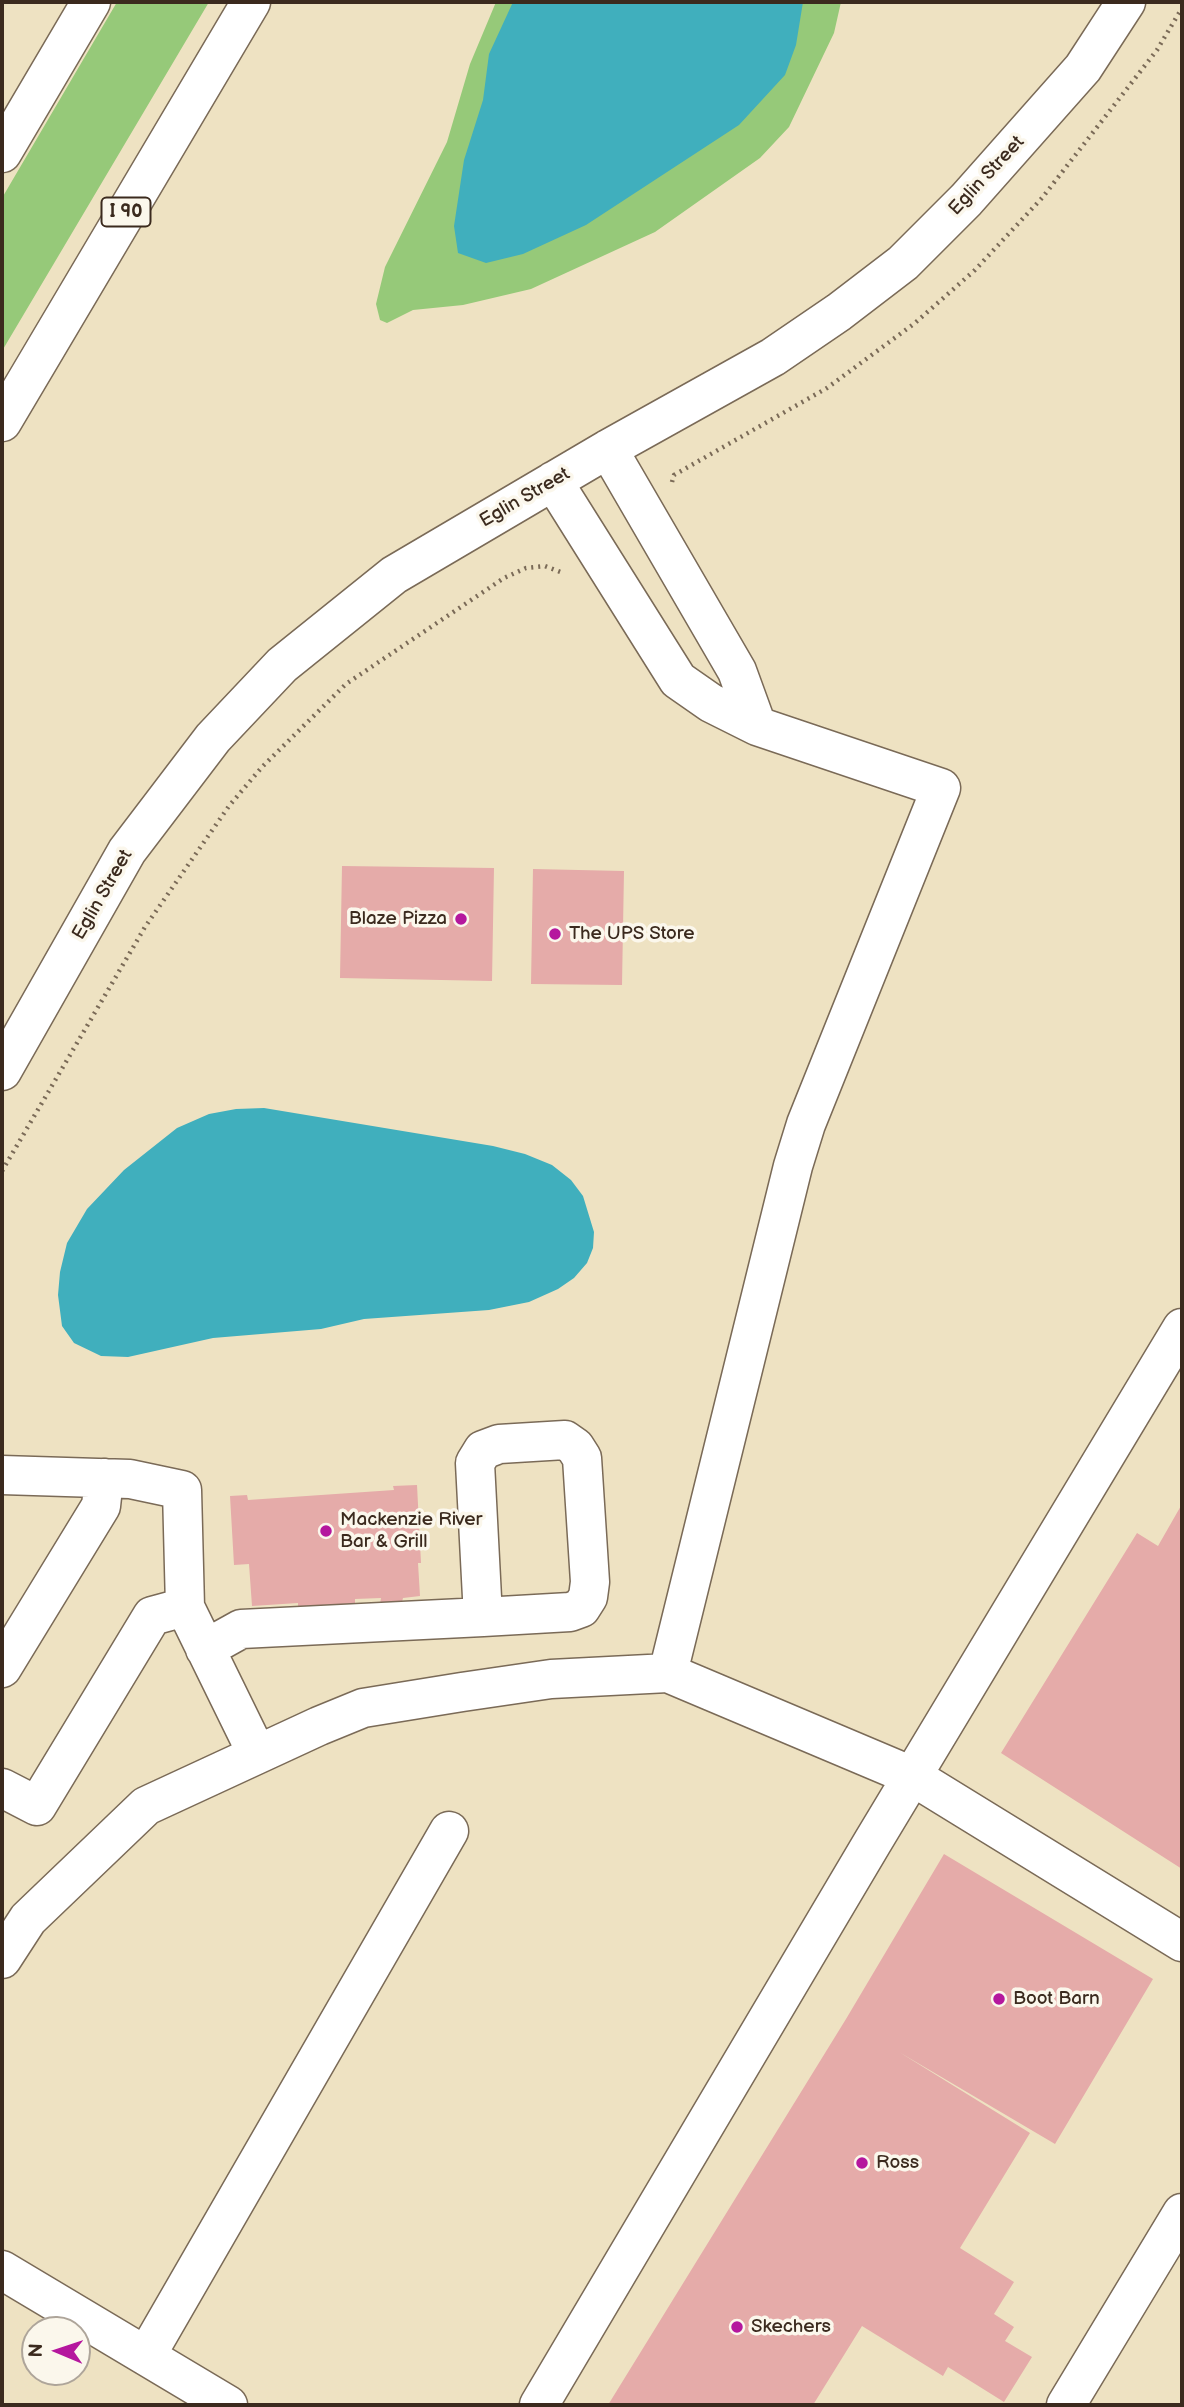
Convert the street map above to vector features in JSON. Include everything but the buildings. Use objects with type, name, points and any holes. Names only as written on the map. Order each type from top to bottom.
[{"type":"main road","points":[[9,141],[89,2]]},
{"type":"main road","name":"I 90","points":[[2,422],[251,2]]},
{"type":"main road","name":"Eglin Street","points":[[2,1071],[127,851],[214,738],[282,665],[394,575],[608,449],[773,357],[839,312],[903,263],[974,191],[1075,77],[1126,2]]},
{"type":"main road","points":[[608,449],[737,671],[757,726]]},
{"type":"main road","points":[[553,481],[678,680],[711,703],[757,726],[941,788],[811,1112],[793,1166],[668,1673]]},
{"type":"main road","points":[[539,2405],[912,1776],[1182,1328]]},
{"type":"main road","points":[[205,1649],[241,1629],[570,1612],[581,1608],[588,1597],[590,1582],[582,1458],[575,1447],[565,1440],[499,1444],[483,1450],[475,1463],[483,1616]]},
{"type":"main road","points":[[2,1475],[130,1479],[182,1490],[185,1606],[257,1754]]},
{"type":"main road","points":[[2,1668],[102,1506],[104,1478]]},
{"type":"main road","points":[[2,1788],[37,1806],[152,1616],[185,1606]]},
{"type":"main road","points":[[7,1938],[146,1806],[363,1707],[551,1679],[668,1673],[912,1776],[1182,1942]]},
{"type":"main road","points":[[146,2356],[449,1831]]},
{"type":"main road","points":[[1066,2405],[1182,2213]]},
{"type":"main road","points":[[2,2270],[228,2405]]},
{"type":"path","points":[[2,1171],[145,927],[229,806],[262,767],[346,684],[504,578],[526,568],[545,566],[562,573]]},
{"type":"green space","points":[[117,2],[209,2],[2,351],[2,198]]},
{"type":"green space","points":[[496,2],[841,2],[834,33],[789,127],[760,158],[655,232],[531,289],[463,305],[413,310],[387,323],[380,320],[376,304],[385,267],[447,142],[470,64]]},
{"type":"water","points":[[513,2],[803,2],[796,45],[785,75],[739,125],[586,225],[523,254],[486,263],[458,253],[454,226],[464,160],[483,100],[489,54]]},
{"type":"water","points":[[264,1108],[493,1146],[525,1154],[552,1165],[571,1180],[583,1196],[594,1232],[593,1248],[587,1263],[574,1278],[558,1289],[529,1302],[489,1310],[364,1319],[321,1329],[213,1338],[128,1357],[101,1356],[74,1343],[62,1326],[58,1295],[60,1272],[67,1243],[87,1209],[124,1170],[177,1128],[209,1114]]},
{"type":"place","name":"Blaze Pizza","points":[[461,919]]},
{"type":"place","name":"The UPS Store","points":[[555,934]]},
{"type":"place","name":"Mackenzie River Bar & Grill","points":[[326,1531]]},
{"type":"place","name":"Boot Barn","points":[[999,1999]]},
{"type":"place","name":"Ross","points":[[862,2163]]},
{"type":"place","name":"Skechers","points":[[737,2327]]}]
